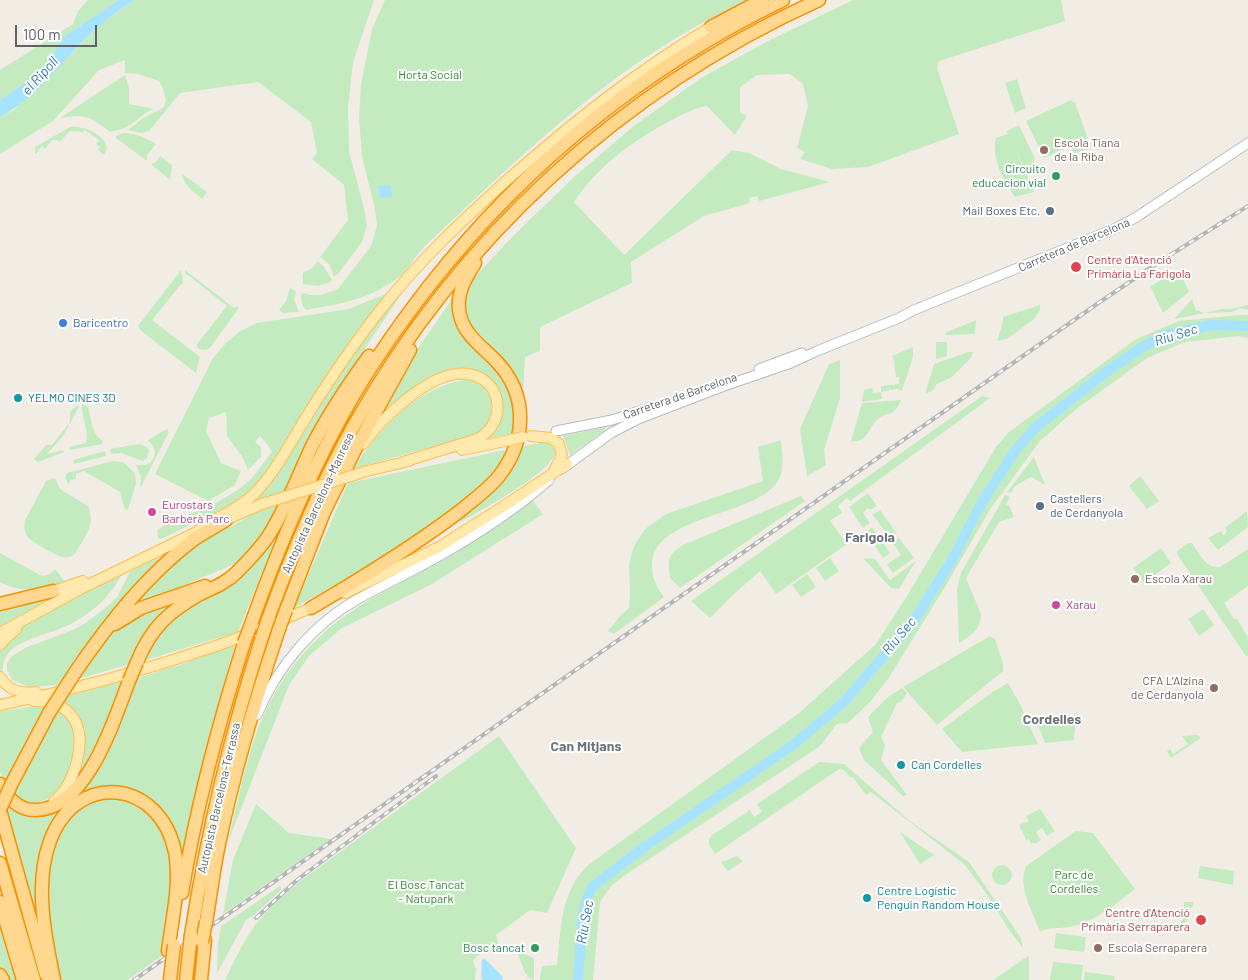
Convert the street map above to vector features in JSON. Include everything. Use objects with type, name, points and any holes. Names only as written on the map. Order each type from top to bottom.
[{"type":"highway","points":[[711,27],[762,0]]},
{"type":"highway","name":"Autopista Barcelona-Manresa","points":[[250,627],[292,516],[340,420],[389,340],[454,255],[517,186],[598,115],[697,46],[783,0]]},
{"type":"highway","name":"Autopista Barcelona-Manresa","points":[[268,619],[300,538],[352,429],[409,337],[462,268],[500,226],[580,149],[656,91],[736,41],[819,0]]},
{"type":"highway","points":[[311,608],[383,564],[436,528],[493,483],[508,462],[515,447],[519,431],[520,411],[517,394],[514,385],[503,369],[464,326],[458,307],[464,280],[500,226]]},
{"type":"highway","points":[[6,783],[13,802],[24,808],[34,810],[47,808],[60,802],[74,790],[90,771],[101,752],[137,662],[151,634],[165,617],[183,604],[226,581],[251,558],[265,541],[341,394],[413,297],[454,255]]},
{"type":"highway","points":[[197,980],[220,840],[233,784],[254,709],[286,610],[324,512],[345,468],[400,368],[462,268]]},
{"type":"highway","points":[[47,980],[0,809],[6,783],[76,671],[99,638],[131,599],[174,556],[194,540],[226,520]]},
{"type":"highway","points":[[99,638],[140,608],[224,578],[251,558]]},
{"type":"highway","points":[[0,604],[53,597]]},
{"type":"highway","name":"Autopista Barcelona-Terrassa","points":[[186,980],[202,868],[220,782],[245,691],[268,619]]},
{"type":"highway","name":"Autopista Barcelona-Terrassa","points":[[170,980],[171,948],[202,794],[220,723],[250,627]]},
{"type":"highway","points":[[54,980],[43,905],[45,860],[50,840],[59,822],[75,805],[95,795],[110,792],[140,799],[158,814],[167,827],[177,867],[171,948]]},
{"type":"highway","points":[[0,863],[34,980]]},
{"type":"highway","points":[[0,902],[23,980]]},
{"type":"highway","points":[[200,980],[204,941]]},
{"type":"highway","points":[[164,980],[169,965]]},
{"type":"highway","points":[[0,975],[2,980]]},
{"type":"main road","points":[[197,531],[218,516],[244,502],[261,485],[274,469],[346,356],[366,329],[403,283],[442,241],[587,111],[653,63],[711,27]]},
{"type":"main road","name":"Carretera de Barcelona","points":[[233,784],[250,734],[267,694],[286,664],[310,636],[336,614],[358,599],[440,556],[489,525],[539,489],[567,464],[606,437],[627,424],[649,414],[791,363],[974,285],[1114,229],[1135,218],[1248,143]]},
{"type":"main road","name":"Carretera de Barcelona","points":[[764,373],[769,367],[802,353],[888,317],[914,310]]},
{"type":"main road","name":"Carretera de Barcelona","points":[[556,430],[627,416],[802,353]]},
{"type":"main road","points":[[0,633],[53,597],[111,573],[197,531],[262,504],[315,486],[367,472],[403,462],[477,439],[488,432],[496,418],[498,406],[495,394],[489,384],[470,374],[449,375],[416,392],[390,413],[358,451],[317,531]]},
{"type":"main road","points":[[403,462],[556,430]]},
{"type":"main road","points":[[527,436],[551,438],[560,444],[562,455],[554,472]]},
{"type":"main road","points":[[0,705],[57,693],[147,668],[216,646],[311,608],[379,577],[439,546],[567,464]]},
{"type":"main road","points":[[0,645],[7,636],[53,597]]},
{"type":"main road","points":[[0,677],[10,689],[24,693],[77,686]]},
{"type":"main road","points":[[14,702],[41,701],[59,706],[73,717],[80,734],[80,747],[76,766],[66,788],[53,802],[34,810]]},
{"type":"green space","points":[[88,0],[118,0],[62,38],[50,61],[28,81],[0,100],[0,70],[73,24],[78,11]]},
{"type":"green space","points":[[134,0],[374,0],[353,62],[348,108],[349,151],[367,225],[362,242],[338,274],[334,276],[329,264],[320,257],[348,220],[344,185],[312,159],[317,153],[311,122],[258,82],[180,93],[150,130],[143,133],[127,130],[148,115],[164,107],[166,100],[159,81],[138,74],[125,73],[125,60],[99,70],[53,121],[0,154],[0,117],[14,110],[99,26]]},
{"type":"green space","name":"Horta Social","points":[[385,0],[749,0],[672,40],[624,72],[578,108],[523,154],[428,243],[396,280],[379,290],[343,303],[306,310],[302,305],[301,295],[303,293],[321,295],[338,289],[371,246],[377,226],[375,209],[362,157],[359,118],[361,84],[372,29]]},
{"type":"green space","points":[[853,0],[1061,0],[1065,21],[939,61],[937,68],[959,134],[868,167],[832,169],[800,159],[805,152],[797,148],[808,106],[803,84],[790,74],[757,75],[740,87],[740,113],[747,115],[735,135],[707,106],[677,117],[628,147],[594,177],[574,202],[624,255],[732,150],[749,153],[781,169],[830,182],[759,201],[757,196],[749,198],[750,203],[704,216],[631,262],[632,283],[540,327],[540,351],[525,357],[523,394],[514,374],[500,355],[471,325],[465,307],[470,282],[515,234],[574,177],[635,125],[701,78],[764,43]]},
{"type":"green space","points":[[125,75],[129,88],[129,104],[154,109],[128,126],[110,132],[92,119],[82,116],[60,118]]},
{"type":"green space","points":[[1017,79],[1026,108],[1015,113],[1005,83]]},
{"type":"green space","points":[[1071,100],[1073,103],[1075,102],[1091,148],[1074,154],[1070,146],[1044,158],[1026,121]]},
{"type":"green space","points":[[1019,125],[1035,159],[1027,173],[1015,149],[1034,192],[1015,197],[997,162],[995,146],[996,138],[1008,134],[1007,131]]},
{"type":"green space","points":[[70,127],[81,127],[98,135],[107,148],[104,155],[98,150],[100,147],[96,144],[99,140],[85,130],[83,132],[70,131],[60,142],[52,140],[45,149],[42,146],[35,153],[35,147]]},
{"type":"green space","points":[[124,133],[140,136],[156,144],[147,155],[147,161],[116,138],[116,136]]},
{"type":"green space","points":[[160,156],[172,165],[170,180],[151,164],[156,162]]},
{"type":"green space","points":[[181,173],[207,192],[202,199],[187,184]]},
{"type":"green space","points":[[318,261],[324,267],[332,280],[331,282],[318,286],[303,284],[303,273],[311,269]]},
{"type":"green space","points":[[181,270],[183,282],[152,320],[200,357],[196,373],[140,330],[138,326]]},
{"type":"green space","points":[[185,270],[234,308],[237,306],[239,308],[210,348],[206,350],[198,349],[197,344],[227,306],[186,275]]},
{"type":"green space","points":[[1173,274],[1182,278],[1189,292],[1163,313],[1150,286]]},
{"type":"green space","points":[[407,286],[331,398],[284,492],[279,507],[263,535],[237,563],[129,608],[175,562],[208,537],[260,510],[268,497],[254,500],[346,363]]},
{"type":"green space","points":[[290,288],[296,291],[294,299],[299,312],[283,313],[279,310],[286,301]]},
{"type":"green space","points":[[388,293],[319,387],[267,472],[249,492],[237,502],[161,539],[158,538],[157,531],[161,527],[214,504],[239,489],[251,479],[272,452],[260,436],[255,442],[261,447],[261,457],[248,470],[243,458],[227,436],[226,412],[209,418],[206,431],[221,463],[241,471],[235,485],[208,501],[155,474],[213,358],[227,342],[240,331],[257,323],[349,309]]},
{"type":"green space","points":[[454,296],[481,351],[515,394],[515,433],[487,438],[499,405],[498,390],[494,383],[486,377],[472,371],[457,369],[429,379],[379,417],[410,360]]},
{"type":"green space","points":[[1192,299],[1196,310],[1205,313],[1174,319]]},
{"type":"green space","points":[[1040,305],[1040,310],[1034,319],[1007,339],[997,341],[1003,317]]},
{"type":"green space","points":[[1248,305],[1248,310],[1241,308],[1232,312],[1205,313]]},
{"type":"green space","points":[[1248,315],[1248,338],[1239,336],[1185,342],[1147,358],[1075,410],[1040,441],[991,508],[888,679],[870,702],[848,723],[837,724],[820,746],[611,886],[600,902],[593,980],[540,980],[542,966],[557,965],[561,924],[567,899],[572,887],[588,865],[799,713],[876,644],[907,596],[996,447],[1009,432],[1136,339],[1179,321]]},
{"type":"green space","points":[[976,320],[975,334],[946,335],[945,333]]},
{"type":"green space","points":[[936,342],[947,342],[947,356],[936,359]]},
{"type":"green space","points":[[913,347],[913,357],[902,391],[897,389],[890,390],[889,387],[889,391],[881,392],[881,386],[899,384],[899,377],[896,377],[892,356]]},
{"type":"green space","points":[[973,352],[971,358],[952,377],[937,384],[932,391],[925,394],[934,364]]},
{"type":"green space","points":[[840,360],[840,398],[824,450],[826,465],[807,476],[800,429],[829,364]]},
{"type":"green space","points":[[472,379],[487,388],[492,404],[489,420],[479,432],[353,469],[376,438],[403,410],[435,389]]},
{"type":"green space","points":[[872,388],[873,393],[881,392],[882,399],[862,402],[864,390]]},
{"type":"green space","points":[[982,396],[990,398],[850,501],[847,498],[838,506],[842,513],[830,521],[847,544],[776,594],[760,571],[710,618],[691,601]]},
{"type":"green space","points":[[901,400],[896,410],[877,420],[864,438],[851,441],[862,403]]},
{"type":"green space","points":[[82,404],[88,407],[94,431],[103,441],[102,444],[70,450],[69,447],[86,443],[87,438]]},
{"type":"green space","points":[[77,405],[79,407],[63,436],[47,454],[63,450],[64,452],[38,462],[34,459],[46,445],[52,445],[70,422],[70,412]]},
{"type":"green space","points":[[605,427],[605,430],[570,455],[563,436]]},
{"type":"green space","points":[[167,429],[169,432],[141,487],[141,477],[136,465],[150,463],[155,451],[148,440]]},
{"type":"green space","points":[[781,440],[782,469],[776,484],[763,495],[746,504],[684,527],[667,537],[656,549],[652,566],[655,583],[664,597],[614,634],[608,631],[629,608],[629,564],[634,546],[645,529],[666,514],[763,481],[758,447]]},
{"type":"green space","points":[[549,443],[556,451],[551,461],[541,471],[527,482],[454,526],[503,480],[518,459],[523,446]]},
{"type":"green space","points":[[139,444],[149,450],[147,458],[143,461],[121,453],[111,454],[110,449]]},
{"type":"green space","points":[[510,449],[493,479],[454,510],[391,554],[294,608],[348,483]]},
{"type":"green space","points":[[105,451],[106,456],[74,464],[73,460]]},
{"type":"green space","points":[[1034,457],[1045,485],[1031,477],[1015,486],[1011,493],[1007,492]]},
{"type":"green space","points":[[113,461],[123,462],[135,473],[136,484],[128,509],[125,510],[120,492],[84,471],[76,474],[76,479],[70,480],[68,484],[65,477],[67,473]]},
{"type":"green space","points":[[1140,476],[1159,501],[1147,509],[1129,486]]},
{"type":"green space","points":[[55,478],[60,489],[88,506],[90,513],[90,526],[85,538],[74,555],[68,557],[59,556],[29,538],[24,526],[25,520],[46,481]]},
{"type":"green space","points":[[868,493],[877,506],[870,510],[868,508],[863,513],[870,523],[863,528],[849,507]]},
{"type":"green space","points":[[1005,495],[1010,497],[1006,504],[1010,507],[1014,517],[999,522],[966,578],[981,614],[981,619],[974,632],[959,643],[957,589],[961,573]]},
{"type":"green space","points":[[801,496],[805,501],[680,588],[670,578],[671,555],[683,545]]},
{"type":"green space","points":[[532,500],[543,514],[432,584],[342,628],[309,656],[289,685],[227,845],[248,759],[259,726],[273,697],[298,659],[330,627],[356,608],[460,550]]},
{"type":"green space","points":[[291,502],[238,632],[143,661],[148,648],[170,618],[237,578],[253,566],[266,549]]},
{"type":"green space","points":[[880,510],[897,534],[890,538],[873,515]]},
{"type":"green space","points":[[1247,511],[1248,527],[1218,550],[1208,538],[1221,531],[1224,536],[1227,531],[1225,528]]},
{"type":"green space","points":[[872,527],[890,553],[883,558],[866,533]]},
{"type":"green space","points":[[899,538],[914,558],[893,573],[887,564],[901,555],[892,542]]},
{"type":"green space","points":[[1188,543],[1192,543],[1203,560],[1215,567],[1220,567],[1248,549],[1248,586],[1224,603],[1248,637],[1248,655],[1246,656],[1177,554],[1177,551]]},
{"type":"green space","points":[[178,546],[60,685],[29,687],[12,680],[7,669],[7,663],[12,656],[25,648],[75,629],[87,622],[117,597],[130,572]]},
{"type":"green space","points":[[1161,548],[1171,563],[1144,583],[1133,568]]},
{"type":"green space","points":[[0,553],[42,576],[50,574],[55,569],[66,583],[40,589],[25,590],[0,582]]},
{"type":"green space","points":[[830,558],[839,571],[825,581],[816,568]]},
{"type":"green space","points":[[863,558],[875,559],[890,580],[916,561],[899,589],[891,588]]},
{"type":"green space","points":[[807,574],[816,587],[801,597],[792,585]]},
{"type":"green space","points":[[121,576],[107,596],[85,616],[69,625],[28,640],[15,647],[5,658],[3,674],[0,673],[0,650],[6,641],[18,630],[74,598]]},
{"type":"green space","points":[[53,597],[0,627],[0,608]]},
{"type":"green space","points":[[171,604],[151,624],[130,664],[75,680],[110,633],[125,619]]},
{"type":"green space","points":[[1203,609],[1214,625],[1199,636],[1188,619]]},
{"type":"green space","points":[[990,636],[995,639],[1003,663],[1003,671],[937,725],[903,687]]},
{"type":"green space","points":[[235,644],[205,753],[180,863],[169,823],[111,788],[54,824],[42,940],[5,807],[7,802],[16,810],[72,797],[134,679],[180,665]]},
{"type":"green space","points":[[124,681],[96,748],[72,784],[83,747],[60,703],[64,697]]},
{"type":"green space","points":[[1008,683],[1020,704],[1038,744],[962,752],[942,729]]},
{"type":"green space","points":[[902,688],[907,693],[901,702],[897,703],[881,737],[885,745],[881,760],[907,795],[903,796],[864,760],[859,748],[873,732],[868,717],[888,697]]},
{"type":"green space","points":[[38,706],[47,707],[6,785],[0,772],[0,711]]},
{"type":"green space","points":[[56,709],[69,721],[75,735],[74,752],[68,772],[58,791],[50,797],[42,801],[33,802],[22,799],[11,793]]},
{"type":"green space","points":[[1059,714],[1060,718],[1076,717],[1074,740],[1045,743],[1036,720]]},
{"type":"green space","points":[[1198,735],[1201,738],[1171,758],[1167,751],[1170,749],[1173,754],[1188,744],[1182,736]]},
{"type":"green space","name":"El Bosc Tancat - Natupark","points":[[499,736],[576,848],[547,913],[530,910],[496,935],[500,950],[478,955],[473,961],[476,969],[475,980],[225,980],[250,933],[270,908],[286,893]]},
{"type":"green space","points":[[819,762],[844,764],[911,822],[969,862],[1021,938],[1023,948],[964,864],[871,792],[866,795],[853,777],[851,778],[844,770],[839,769],[715,854],[709,844],[709,839],[712,835],[750,810],[754,817],[762,812],[757,804]]},
{"type":"green space","points":[[102,798],[123,798],[134,802],[156,821],[165,837],[170,855],[171,876],[163,955],[128,980],[59,980],[52,941],[48,899],[51,859],[56,840],[76,810]]},
{"type":"green space","points":[[256,804],[289,833],[331,839],[223,914],[233,860]]},
{"type":"green space","points":[[1040,809],[1055,831],[1047,836],[1042,828],[1036,832],[1041,840],[1031,844],[1029,839],[1026,840],[1019,825],[1029,821],[1026,816]]},
{"type":"green space","name":"Parc de Cordelles","points":[[1076,831],[1093,833],[1135,889],[1105,912],[1089,921],[1070,927],[1051,928],[1040,932],[1030,908],[1023,882],[1026,866]]},
{"type":"green space","points":[[900,832],[934,855],[920,864]]},
{"type":"green space","points":[[737,856],[743,861],[728,871],[721,862]]},
{"type":"green space","points":[[1002,865],[1009,868],[1012,875],[1009,882],[1002,885],[995,882],[992,875],[995,868]]},
{"type":"green space","points":[[1200,866],[1234,871],[1233,885],[1198,878]]},
{"type":"green space","points":[[280,886],[282,889],[253,916],[246,920],[217,973],[221,926]]},
{"type":"green space","points":[[1184,902],[1194,902],[1192,908],[1190,908],[1185,927],[1180,926],[1182,918],[1179,917],[1180,912],[1184,912]]},
{"type":"green space","points":[[0,928],[16,980],[6,980],[0,968]]},
{"type":"green space","points":[[1056,933],[1086,937],[1084,952],[1054,948]]},
{"type":"green space","points":[[522,953],[534,958],[534,980],[527,977],[525,973],[518,954]]},
{"type":"green space","points":[[1029,956],[1029,980],[993,980],[1025,958]]},
{"type":"green space","points":[[1053,962],[1083,965],[1081,980],[1050,980]]},
{"type":"green space","points":[[1085,972],[1115,976],[1114,980],[1084,980]]},
{"type":"water","name":"el Ripoll","points":[[118,0],[134,0],[86,38],[43,84],[23,102],[0,117],[0,100],[28,81],[50,61],[62,38]]},
{"type":"water","points":[[391,185],[392,197],[379,198],[378,186]]},
{"type":"water","points":[[485,959],[503,977],[502,980],[483,980],[481,978],[482,960]]},
{"type":"waterway","name":"Riu Sec","points":[[578,980],[583,914],[592,887],[643,848],[793,745],[844,702],[915,619],[952,560],[981,504],[1015,451],[1035,428],[1110,369],[1165,335],[1211,325],[1248,326]]},
{"type":"railway","points":[[134,980],[1097,304],[1248,206]]},
{"type":"railway","points":[[256,918],[297,880],[436,776]]},
{"type":"place","name":"Escola Tiana de la Riba","points":[[1044,150]]},
{"type":"place","name":"Circuito educacion vial","points":[[1056,176]]},
{"type":"place","name":"Mail Boxes Etc.","points":[[1050,211]]},
{"type":"place","name":"Centre d'Atenció Primària La Farigola","points":[[1076,267]]},
{"type":"place","name":"Baricentro","points":[[63,323]]},
{"type":"place","name":"YELMO CINES 3D","points":[[18,398]]},
{"type":"place","name":"Castellers de Cerdanyola","points":[[1040,506]]},
{"type":"place","name":"Eurostars Barberà Parc","points":[[152,512]]},
{"type":"place","name":"Escola Xarau","points":[[1135,579]]},
{"type":"place","name":"Xarau","points":[[1056,605]]},
{"type":"place","name":"CFA L'Alzina de Cerdanyola","points":[[1214,688]]},
{"type":"place","name":"Can Cordelles","points":[[901,765]]},
{"type":"place","name":"Centre Logístic Penguin Random House","points":[[867,898]]},
{"type":"place","name":"Centre d'Atenció Primària Serraparera","points":[[1201,920]]},
{"type":"place","name":"Bosc tancat","points":[[535,948]]},
{"type":"place","name":"Escola Serraparera","points":[[1098,948]]},
{"type":"district","name":"Farigola","points":[[870,537]]},
{"type":"district","name":"Cordelles","points":[[1052,719]]},
{"type":"district","name":"Can Mitjans","points":[[586,746]]}]
